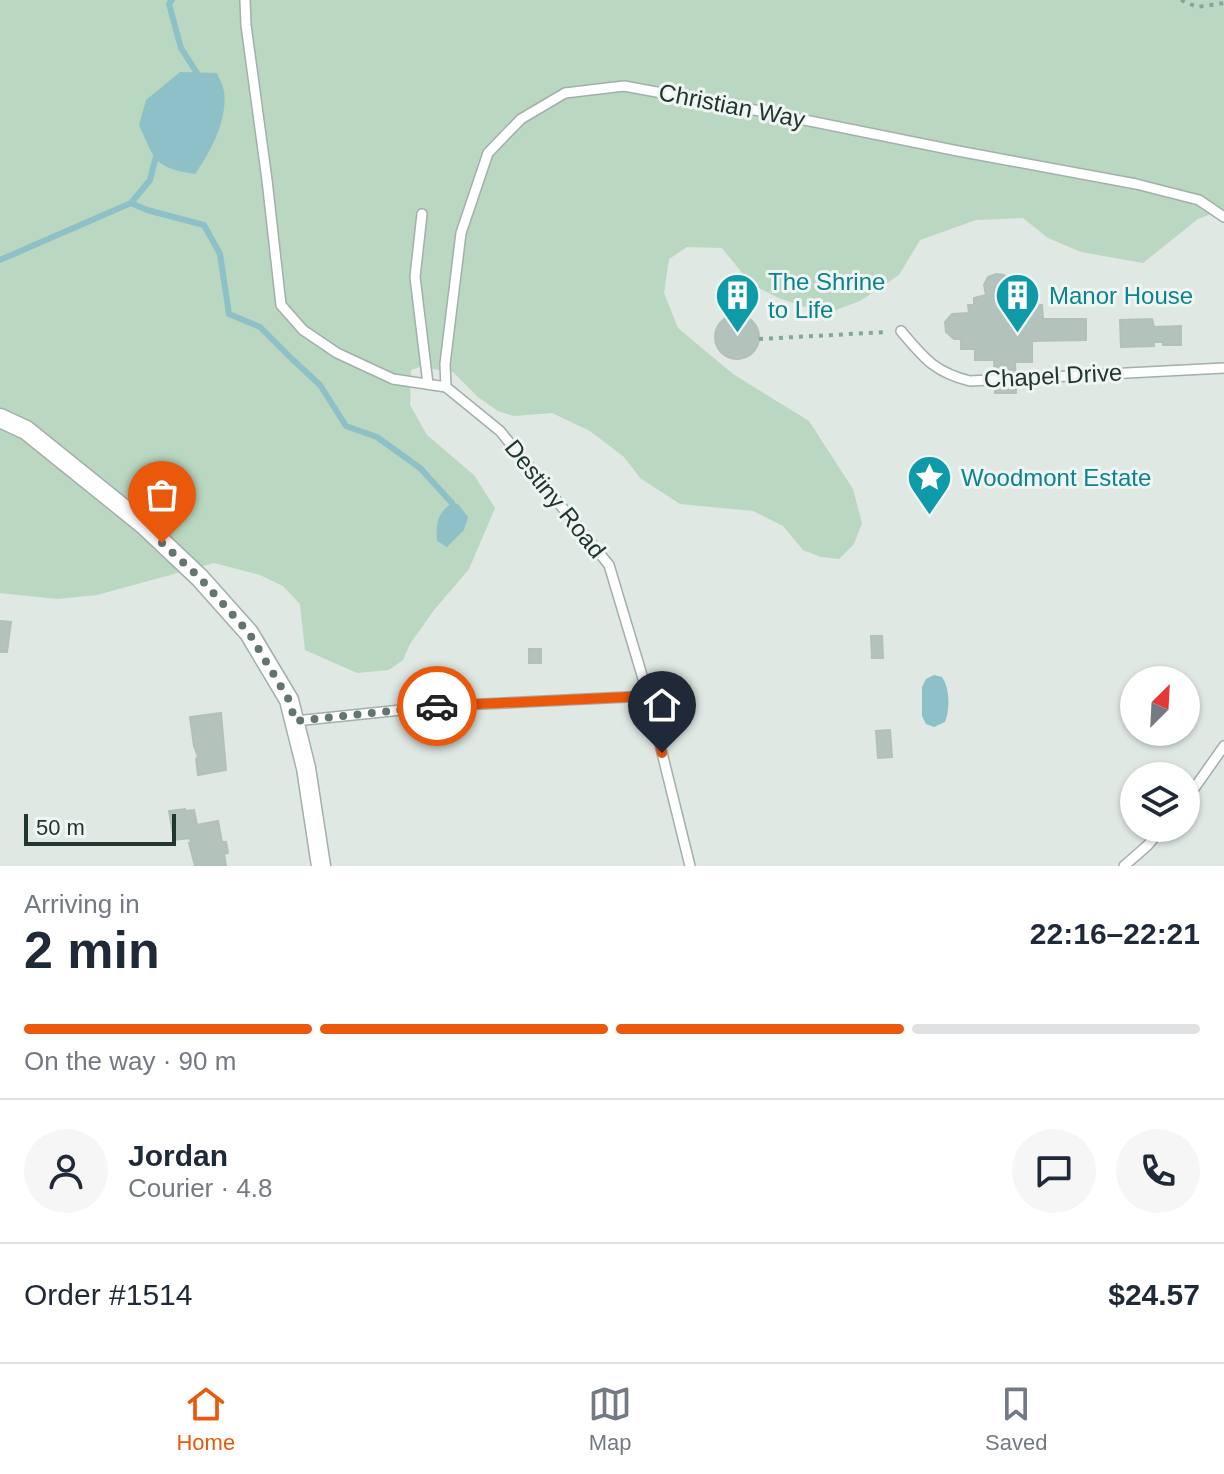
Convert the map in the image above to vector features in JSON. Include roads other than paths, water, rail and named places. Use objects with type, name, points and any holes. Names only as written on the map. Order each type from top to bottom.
[{"type":"street","points":[[0,418],[26,430],[144,525],[200,578],[249,633],[289,700],[306,768],[321,866]]},
{"type":"lane","points":[[245,0],[281,305],[303,330],[337,353],[393,379],[446,387]]},
{"type":"lane","name":"Christian Way","points":[[446,387],[445,364],[461,233],[488,153],[521,119],[565,93],[624,86],[730,105],[1136,184],[1199,200],[1224,217]]},
{"type":"lane","points":[[422,214],[415,277],[428,384]]},
{"type":"lane","name":"Chapel Drive","points":[[901,331],[934,367],[970,381],[1224,368]]},
{"type":"lane","name":"Destiny Road","points":[[446,387],[500,431],[609,565],[648,696],[690,866]]},
{"type":"lane","points":[[295,721],[440,706],[648,696]]},
{"type":"lane","points":[[1200,780],[1224,746]]},
{"type":"lane","points":[[1124,866],[1150,842]]},
{"type":"water","points":[[180,72],[217,73],[224,91],[225,102],[217,135],[195,174],[163,165],[153,154],[139,125],[146,100]]},
{"type":"water","points":[[452,503],[458,504],[468,517],[464,530],[447,547],[437,541],[437,524],[440,515]]},
{"type":"water","points":[[934,675],[942,677],[947,687],[948,711],[945,722],[934,727],[926,724],[922,716],[922,687],[926,679]]},
{"type":"waterway","points":[[172,0],[169,4],[181,48],[197,73],[195,77]]},
{"type":"waterway","points":[[156,156],[150,180],[131,203],[204,225],[220,254],[229,314],[260,327],[320,385],[346,426],[377,437],[420,468],[452,503]]},
{"type":"waterway","points":[[0,260],[131,203]]},
{"type":"place","name":"The Shrine to Life","points":[[737,335]]},
{"type":"place","name":"Manor House","points":[[1018,335]]},
{"type":"place","name":"Woodmont Estate","points":[[930,517]]}]
